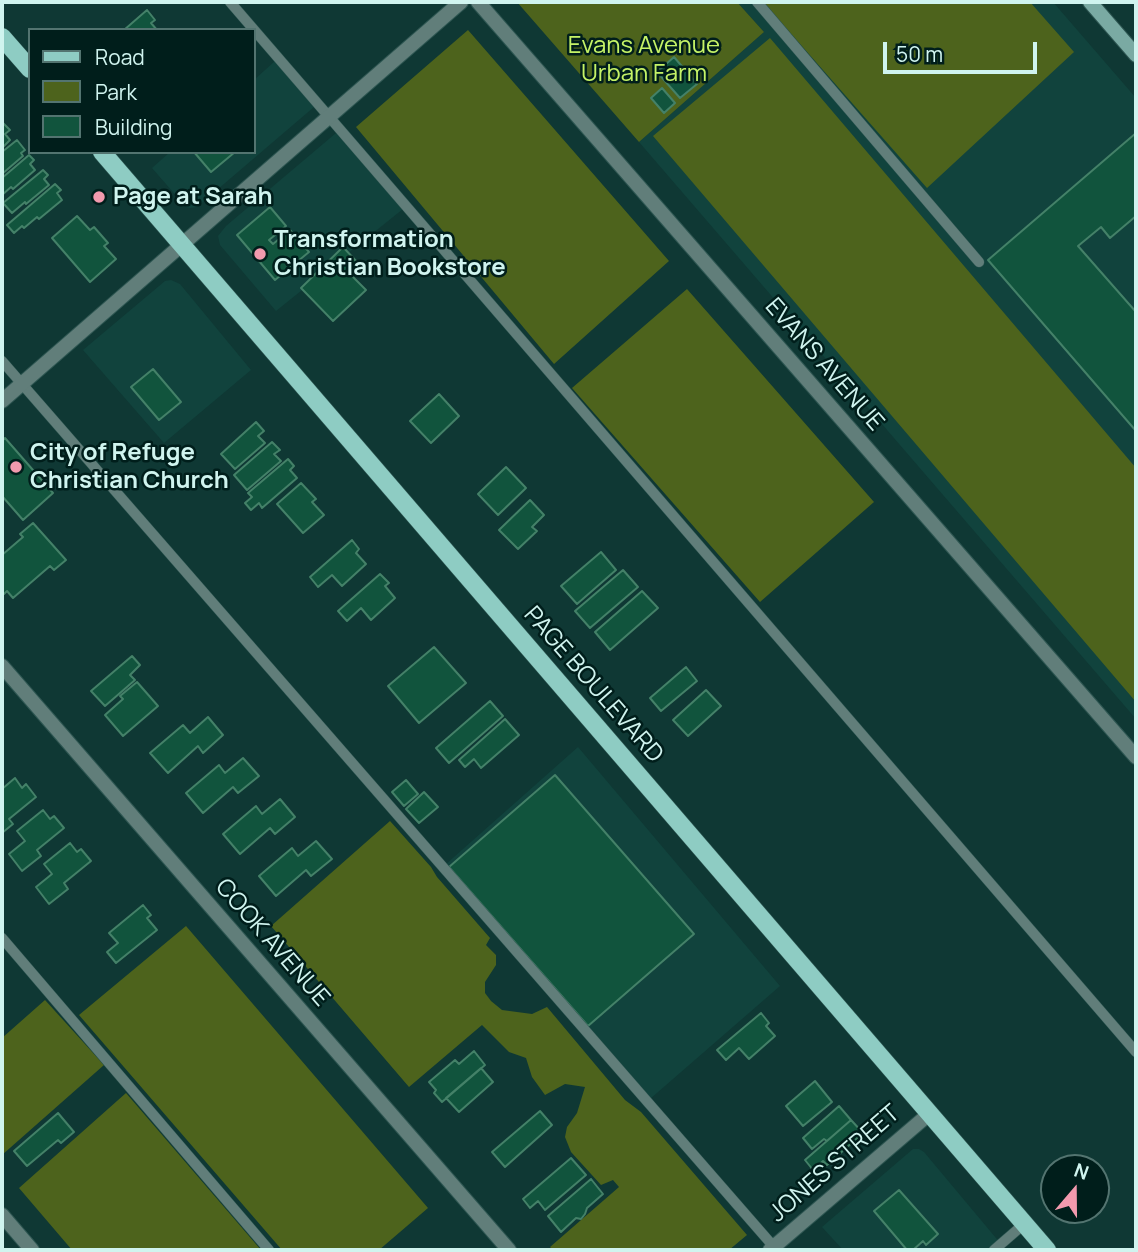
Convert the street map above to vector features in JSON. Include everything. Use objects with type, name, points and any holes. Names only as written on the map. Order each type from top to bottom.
[{"type":"main road","points":[[1090,2],[1136,55]]},
{"type":"main road","points":[[2,37],[28,67]]},
{"type":"main road","name":"PAGE BOULEVARD","points":[[104,154],[1047,1250]]},
{"type":"street","points":[[2,401],[461,2]]},
{"type":"street","name":"EVANS AVENUE","points":[[478,2],[1136,757]]},
{"type":"street","name":"COOK AVENUE","points":[[2,666],[509,1250]]},
{"type":"street","name":"JONES STREET","points":[[772,1248],[929,1114]]},
{"type":"street","points":[[2,1215],[32,1250]]},
{"type":"lane","points":[[230,2],[253,28]]},
{"type":"lane","points":[[757,2],[979,262]]},
{"type":"lane","points":[[256,32],[1136,1052]]},
{"type":"lane","points":[[2,361],[772,1248]]},
{"type":"lane","points":[[2,938],[269,1250]]},
{"type":"lane","points":[[994,1250],[1024,1224]]},
{"type":"shaded area","points":[[737,2],[1053,2],[1136,98],[1136,719],[639,142],[764,32]]},
{"type":"shaded area","points":[[275,61],[314,107],[197,207],[186,207],[152,168],[168,154],[256,154],[256,78]]},
{"type":"shaded area","points":[[336,133],[403,209],[276,311],[220,245],[218,236],[226,226]]},
{"type":"shaded area","points":[[171,280],[180,284],[251,370],[164,443],[83,350],[165,281]]},
{"type":"shaded area","points":[[578,747],[780,986],[650,1099],[445,865]]},
{"type":"shaded area","points":[[913,1149],[924,1152],[1006,1250],[843,1250],[822,1227]]},
{"type":"green space","name":"Evans Avenue Urban Farm","points":[[517,2],[737,2],[764,32],[639,142]]},
{"type":"green space","points":[[763,2],[1030,2],[1074,52],[927,188]]},
{"type":"green space","points":[[468,30],[669,261],[554,364],[356,127]]},
{"type":"green space","points":[[770,38],[1136,468],[1136,702],[653,136]]},
{"type":"green space","points":[[687,289],[874,502],[760,602],[572,388]]},
{"type":"green space","points":[[390,821],[490,938],[486,945],[496,955],[496,965],[485,982],[485,993],[491,1001],[502,1010],[532,1014],[547,1007],[625,1100],[641,1112],[747,1235],[729,1250],[553,1250],[550,1247],[619,1187],[613,1180],[601,1185],[571,1152],[565,1137],[567,1127],[577,1113],[585,1087],[565,1084],[545,1095],[532,1077],[526,1058],[509,1052],[482,1025],[409,1087],[271,926]]},
{"type":"green space","points":[[186,926],[428,1208],[379,1250],[282,1250],[79,1015]]},
{"type":"green space","points":[[45,1000],[104,1065],[2,1155],[2,1038]]},
{"type":"green space","points":[[126,1093],[261,1250],[72,1250],[19,1188]]},
{"type":"building","points":[[147,10],[155,20],[151,23],[155,28],[126,28]]},
{"type":"building","points":[[674,57],[697,84],[680,98],[657,72]]},
{"type":"building","points":[[662,88],[675,103],[664,113],[651,98]]},
{"type":"building","points":[[2,124],[10,130],[5,134],[10,140],[2,148]]},
{"type":"building","points":[[1136,133],[1136,216],[1110,238],[1101,227],[1078,246],[1136,312],[1136,431],[988,260]]},
{"type":"building","points":[[17,140],[25,150],[21,153],[23,156],[2,174],[2,152]]},
{"type":"building","points":[[196,154],[233,154],[211,172]]},
{"type":"building","points":[[29,155],[34,160],[30,164],[35,170],[2,195],[2,178]]},
{"type":"building","points":[[43,170],[48,175],[44,179],[49,185],[12,213],[3,203]]},
{"type":"building","points":[[55,184],[61,190],[57,193],[62,200],[39,219],[37,217],[14,233],[7,225]]},
{"type":"building","points":[[270,207],[286,226],[269,240],[273,244],[290,230],[309,252],[275,280],[237,235]]},
{"type":"building","points":[[77,216],[90,230],[94,227],[108,243],[104,246],[116,259],[90,282],[52,238]]},
{"type":"building","points":[[343,247],[357,262],[347,271],[366,290],[333,321],[301,288]]},
{"type":"building","points":[[153,369],[181,402],[159,420],[131,387]]},
{"type":"building","points":[[439,394],[459,416],[431,443],[410,421]]},
{"type":"building","points":[[256,422],[264,431],[258,436],[265,443],[235,469],[221,454]]},
{"type":"building","name":"City of Refuge Christian Church","points":[[5,438],[53,493],[23,520],[2,496],[2,441]]},
{"type":"building","points":[[272,442],[280,450],[274,454],[281,461],[247,490],[234,475]]},
{"type":"building","points":[[288,459],[294,466],[290,470],[297,478],[262,508],[259,503],[251,510],[245,503],[252,497],[248,493]]},
{"type":"building","points":[[506,467],[526,488],[498,515],[478,494]]},
{"type":"building","points":[[301,483],[316,499],[312,502],[324,515],[303,533],[277,504]]},
{"type":"building","points":[[530,500],[544,515],[532,527],[537,531],[518,549],[499,530]]},
{"type":"building","points":[[33,523],[66,560],[54,570],[50,566],[13,598],[7,591],[4,594],[2,592],[2,555],[23,537],[20,534]]},
{"type":"building","points":[[352,540],[359,549],[356,553],[366,564],[342,586],[332,575],[318,587],[310,577]]},
{"type":"building","points":[[601,552],[616,570],[577,604],[561,586]]},
{"type":"building","points":[[623,570],[638,587],[590,628],[575,611]]},
{"type":"building","points":[[380,574],[389,583],[385,586],[395,598],[371,620],[361,608],[347,621],[338,611]]},
{"type":"building","points":[[642,591],[658,608],[610,650],[595,632]]},
{"type":"building","points":[[434,647],[466,683],[419,723],[388,686]]},
{"type":"building","points":[[132,656],[140,665],[130,675],[135,680],[105,706],[91,691]]},
{"type":"building","points":[[686,667],[697,681],[661,711],[650,698]]},
{"type":"building","points":[[137,682],[158,706],[123,736],[105,715],[123,699],[120,696]]},
{"type":"building","points":[[706,690],[721,706],[688,736],[673,720]]},
{"type":"building","points":[[490,701],[503,716],[449,763],[436,748]]},
{"type":"building","points":[[208,717],[223,735],[203,753],[198,746],[168,773],[150,753],[183,725],[190,733]]},
{"type":"building","points":[[505,719],[519,735],[481,768],[474,759],[465,767],[459,760]]},
{"type":"building","points":[[243,758],[259,776],[238,793],[233,787],[203,813],[186,793],[219,765],[225,773]]},
{"type":"building","points":[[555,775],[694,934],[588,1026],[449,867]]},
{"type":"building","points":[[15,778],[22,788],[26,784],[36,797],[9,819],[13,824],[2,833],[2,789]]},
{"type":"building","points":[[406,780],[418,794],[404,806],[392,792]]},
{"type":"building","points":[[424,792],[438,807],[419,823],[406,809]]},
{"type":"building","points":[[280,799],[295,817],[275,834],[270,828],[240,854],[223,834],[256,806],[262,814]]},
{"type":"building","points":[[43,810],[50,819],[54,816],[64,828],[37,850],[41,856],[22,871],[9,854],[25,841],[17,831]]},
{"type":"building","points":[[316,841],[332,859],[311,876],[306,870],[276,896],[259,876],[292,848],[298,856]]},
{"type":"building","points":[[70,843],[77,852],[81,849],[91,861],[64,883],[68,889],[49,904],[36,887],[52,874],[44,864]]},
{"type":"building","points":[[143,905],[151,915],[147,918],[157,930],[116,963],[107,952],[118,943],[109,933]]},
{"type":"building","points":[[761,1013],[769,1023],[766,1026],[775,1036],[749,1059],[739,1048],[726,1060],[717,1050]]},
{"type":"building","points":[[474,1051],[485,1065],[442,1102],[429,1082],[455,1060],[459,1064]]},
{"type":"building","points":[[481,1068],[493,1082],[459,1112],[446,1098]]},
{"type":"building","points":[[815,1081],[832,1102],[803,1126],[786,1106]]},
{"type":"building","points":[[839,1106],[851,1120],[827,1141],[824,1139],[812,1149],[803,1138]]},
{"type":"building","points":[[540,1111],[552,1125],[505,1167],[492,1152]]},
{"type":"building","points":[[58,1113],[74,1132],[61,1143],[58,1140],[27,1166],[14,1151]]},
{"type":"building","points":[[851,1120],[863,1133],[827,1165],[823,1161],[813,1170],[805,1160]]},
{"type":"building","points":[[571,1158],[586,1175],[545,1210],[538,1201],[530,1208],[523,1199]]},
{"type":"building","points":[[591,1179],[603,1194],[587,1208],[581,1219],[576,1218],[561,1232],[548,1216]]},
{"type":"building","points":[[899,1190],[938,1234],[926,1245],[923,1241],[913,1250],[907,1250],[874,1211]]},
{"type":"place","name":"Page at Sarah","points":[[99,197]]},
{"type":"place","name":"Transformation Christian Bookstore","points":[[260,254]]},
{"type":"place","name":"City of Refuge Christian Church","points":[[16,467]]}]
